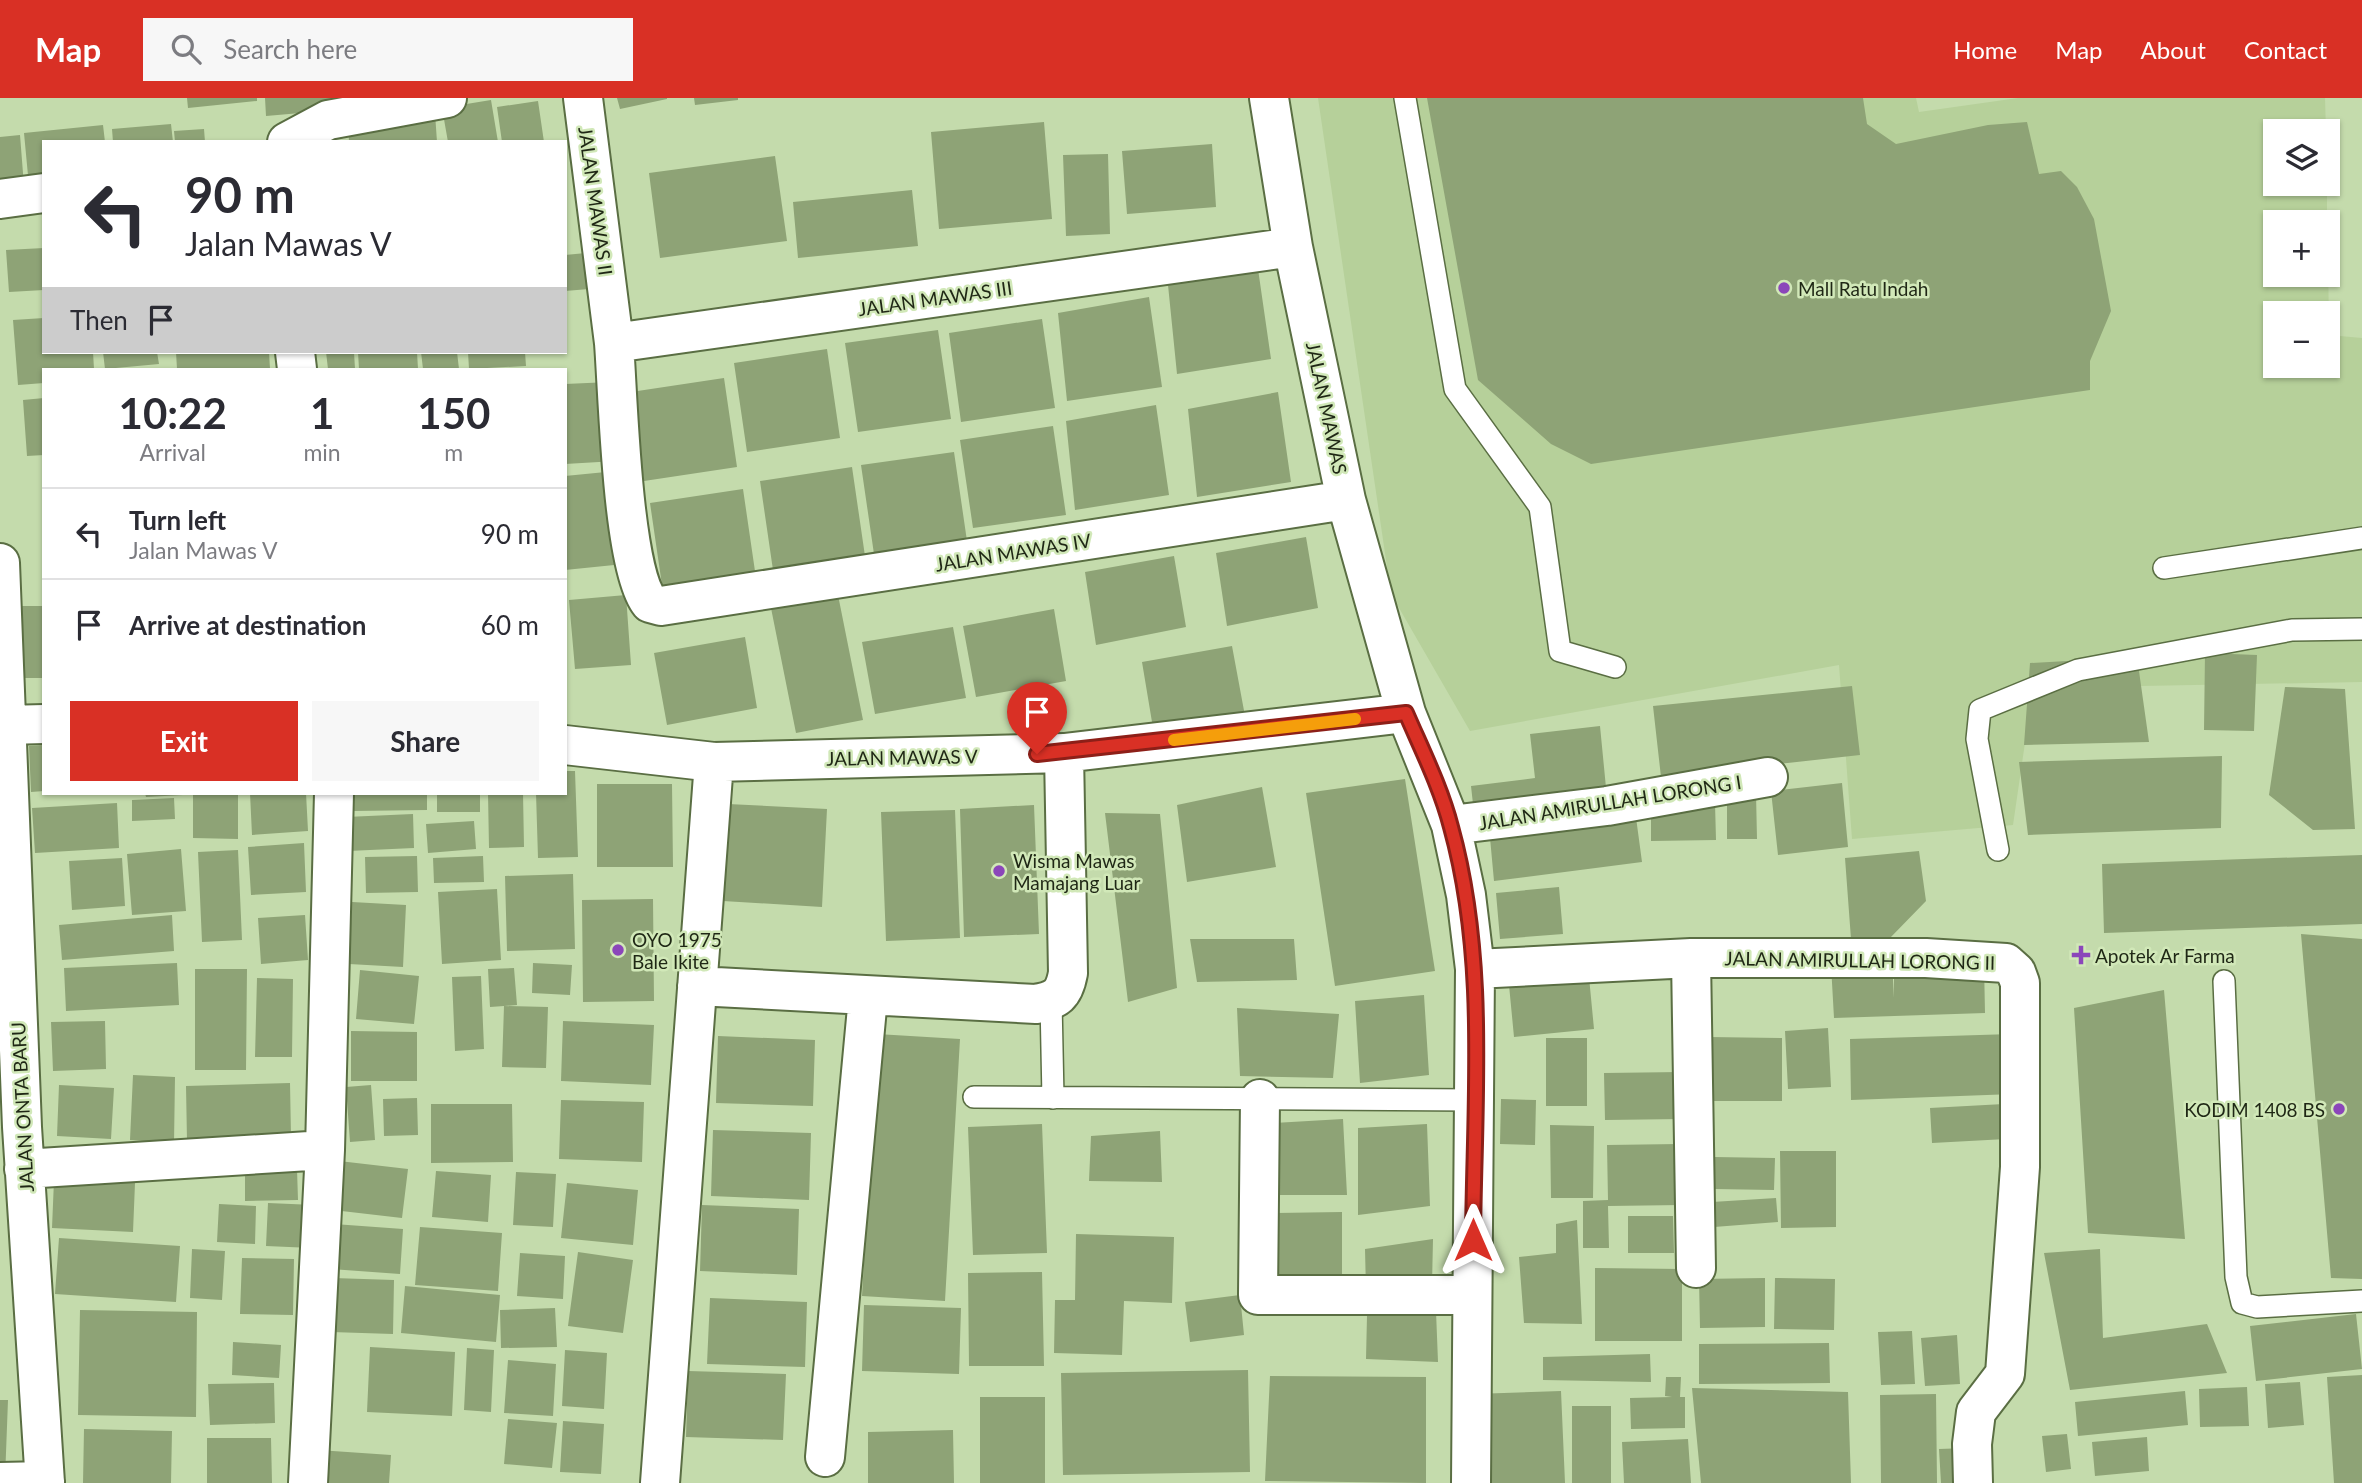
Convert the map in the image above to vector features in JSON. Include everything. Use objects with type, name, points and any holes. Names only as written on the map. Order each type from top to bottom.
[{"type":"street","points":[[291,140],[328,120],[447,98]]},
{"type":"street","name":"JALAN MAWAS II","points":[[583,98],[614,343]]},
{"type":"street","name":"JALAN MAWAS","points":[[1269,98],[1293,247],[1346,500],[1406,713],[1451,825],[1466,895],[1475,969],[1471,1483]]},
{"type":"street","points":[[0,199],[42,193]]},
{"type":"street","name":"JALAN MAWAS III","points":[[614,343],[1293,247]]},
{"type":"street","name":"JALAN MAWAS IV","points":[[614,343],[626,497],[638,583],[650,604],[660,606],[681,603],[1346,500]]},
{"type":"street","name":"JALAN ONTA BARU","points":[[0,563],[2,669],[25,724],[11,1127],[24,1169],[45,1482]]},
{"type":"street","name":"JALAN MAWAS V","points":[[567,745],[714,762],[1064,753],[1406,713]]},
{"type":"street","points":[[697,986],[868,997],[1036,1004],[1051,1001],[1063,992],[1068,973],[1064,753]]},
{"type":"street","points":[[660,1483],[714,762]]},
{"type":"street","name":"JALAN AMIRULLAH LORONG I","points":[[1451,825],[1607,806],[1768,777]]},
{"type":"street","points":[[308,1483],[325,1150],[334,795]]},
{"type":"street","points":[[1691,958],[1696,1268]]},
{"type":"street","name":"JALAN AMIRULLAH LORONG II","points":[[1475,969],[1691,958],[1926,958],[2006,963],[2016,972],[2020,983],[2020,1167],[2005,1374],[1976,1412],[1972,1444],[1973,1483]]},
{"type":"street","points":[[825,1457],[868,997]]},
{"type":"street","points":[[1261,1098],[1258,1296],[1472,1295]]},
{"type":"street","points":[[24,1169],[325,1150]]},
{"type":"street","points":[[0,1482],[45,1482]]},
{"type":"lane","points":[[1405,98],[1455,389],[1540,507],[1560,651],[1615,667]]},
{"type":"lane","points":[[2164,568],[2362,538]]},
{"type":"lane","points":[[1998,850],[1977,739],[1980,710],[2078,670],[2292,630],[2362,629]]},
{"type":"lane","points":[[2224,981],[2236,1277],[2242,1303],[2258,1307],[2362,1301]]},
{"type":"lane","points":[[1051,1001],[1053,1098]]},
{"type":"lane","points":[[974,1097],[1474,1100]]},
{"type":"shaded area","points":[[1318,98],[1916,98],[1919,112],[2018,98],[2325,98],[2326,119],[2263,119],[2263,196],[2327,196],[2327,210],[2263,210],[2263,287],[2328,287],[2329,301],[2263,301],[2263,378],[2340,378],[2340,336],[2362,338],[2362,682],[2033,688],[2013,825],[1852,839],[1839,665],[1470,731],[1391,594]]},
{"type":"building","points":[[187,98],[257,98],[257,101],[188,108]]},
{"type":"building","points":[[265,98],[381,98],[381,106],[266,116]]},
{"type":"building","points":[[617,98],[667,98],[667,99],[620,109]]},
{"type":"building","points":[[694,98],[738,98],[738,100],[695,105]]},
{"type":"building","name":"Mall Ratu Indah","points":[[1427,98],[1863,98],[1867,124],[1896,144],[1988,125],[2027,122],[2039,174],[2061,171],[2077,187],[2094,219],[2111,311],[2090,361],[2090,390],[1591,464],[1551,444],[1478,380]]},
{"type":"building","points":[[491,100],[498,140],[448,140],[442,108]]},
{"type":"building","points":[[538,101],[544,140],[502,140],[497,107]]},
{"type":"building","points":[[435,113],[437,140],[349,140],[348,121]]},
{"type":"building","points":[[1044,122],[1052,219],[939,229],[931,132]]},
{"type":"building","points":[[171,124],[173,140],[113,140],[112,129]]},
{"type":"building","points":[[103,125],[105,140],[42,140],[42,185],[29,186],[24,133]]},
{"type":"building","points":[[204,129],[205,140],[175,140],[174,131]]},
{"type":"building","points":[[20,135],[24,186],[0,188],[0,137]]},
{"type":"building","points":[[1212,144],[1216,207],[1127,214],[1122,151]]},
{"type":"building","points":[[1108,154],[1110,234],[1066,236],[1063,155]]},
{"type":"building","points":[[775,156],[787,241],[660,258],[649,173]]},
{"type":"building","points":[[912,190],[918,246],[798,258],[793,202]]},
{"type":"building","points":[[42,248],[42,290],[9,292],[6,250]]},
{"type":"building","points":[[586,253],[589,289],[567,291],[567,255]]},
{"type":"building","points":[[1258,269],[1271,359],[1177,374],[1168,285]]},
{"type":"building","points":[[1149,297],[1162,387],[1067,401],[1058,313]]},
{"type":"building","points":[[42,318],[42,354],[93,354],[94,368],[42,368],[42,383],[18,385],[13,320]]},
{"type":"building","points":[[1042,319],[1055,408],[961,422],[949,333]]},
{"type":"building","points":[[938,330],[951,419],[858,432],[845,343]]},
{"type":"building","points":[[827,349],[840,438],[747,452],[734,363]]},
{"type":"building","points":[[103,354],[157,354],[159,364],[105,368]]},
{"type":"building","points":[[176,354],[269,354],[270,368],[177,368]]},
{"type":"building","points":[[326,354],[354,354],[355,368],[328,368]]},
{"type":"building","points":[[358,354],[417,354],[418,368],[359,368]]},
{"type":"building","points":[[421,354],[457,354],[459,368],[423,368]]},
{"type":"building","points":[[468,354],[525,354],[526,366],[469,368]]},
{"type":"building","points":[[724,378],[737,467],[644,481],[631,392]]},
{"type":"building","points":[[610,382],[616,461],[567,464],[567,384]]},
{"type":"building","points":[[1278,392],[1291,482],[1197,497],[1188,409]]},
{"type":"building","points":[[42,398],[42,455],[27,456],[23,400]]},
{"type":"building","points":[[1156,405],[1169,495],[1075,510],[1066,421]]},
{"type":"building","points":[[1053,426],[1066,515],[973,528],[960,440]]},
{"type":"building","points":[[954,452],[967,541],[874,554],[861,465]]},
{"type":"building","points":[[852,467],[865,556],[773,570],[760,481]]},
{"type":"building","points":[[616,471],[624,564],[567,570],[567,476]]},
{"type":"building","points":[[743,489],[756,578],[663,592],[650,503]]},
{"type":"building","points":[[1306,537],[1318,608],[1227,626],[1216,553]]},
{"type":"building","points":[[1174,556],[1186,627],[1096,645],[1085,572]]},
{"type":"building","points":[[626,595],[631,665],[575,669],[569,600]]},
{"type":"building","points":[[838,595],[863,720],[796,733],[771,608]]},
{"type":"building","points":[[19,606],[42,606],[42,678],[21,678]]},
{"type":"building","points":[[1054,609],[1066,681],[976,697],[963,626]]},
{"type":"building","points":[[953,627],[966,698],[875,714],[862,642]]},
{"type":"building","points":[[745,637],[757,708],[667,725],[654,653]]},
{"type":"building","points":[[1232,646],[1245,716],[1154,734],[1142,662]]},
{"type":"building","points":[[2205,653],[2257,655],[2254,731],[2204,730]]},
{"type":"building","points":[[2137,657],[2149,742],[2024,745],[2030,663]]},
{"type":"building","points":[[1852,686],[1860,755],[1661,777],[1653,706]]},
{"type":"building","points":[[2285,687],[2345,689],[2355,829],[2313,830],[2269,795]]},
{"type":"building","points":[[1600,726],[1607,798],[1474,813],[1471,786],[1535,778],[1530,734]]},
{"type":"building","points":[[42,745],[42,791],[31,792],[29,746]]},
{"type":"building","points":[[2222,756],[2221,828],[2028,835],[2019,762]]},
{"type":"building","points":[[567,771],[575,771],[578,857],[538,858],[536,795],[567,795]]},
{"type":"building","points":[[1405,779],[1435,971],[1335,986],[1306,793]]},
{"type":"building","points":[[1842,783],[1848,847],[1778,855],[1771,791]]},
{"type":"building","points":[[597,784],[672,784],[673,867],[597,867]]},
{"type":"building","points":[[1262,787],[1276,867],[1187,882],[1177,805]]},
{"type":"building","points":[[1727,793],[1756,793],[1757,839],[1727,839]]},
{"type":"building","points":[[146,795],[183,795],[146,797]]},
{"type":"building","points":[[193,795],[238,795],[238,839],[193,838]]},
{"type":"building","points":[[250,795],[306,795],[308,831],[252,835]]},
{"type":"building","points":[[353,795],[427,795],[427,810],[353,811]]},
{"type":"building","points":[[437,795],[480,795],[480,812],[437,812]]},
{"type":"building","points":[[488,795],[523,795],[524,847],[489,848]]},
{"type":"building","points":[[174,798],[175,819],[132,821],[132,800]]},
{"type":"building","points":[[117,803],[119,848],[35,853],[32,808]]},
{"type":"building","points":[[1715,803],[1716,840],[1651,841],[1651,804]]},
{"type":"building","points":[[728,804],[827,809],[822,907],[723,901]]},
{"type":"building","name":"Wisma Mawas Mamajang Luar","points":[[1034,805],[1039,934],[964,937],[960,809]]},
{"type":"building","points":[[955,810],[960,938],[886,941],[881,812]]},
{"type":"building","points":[[1635,810],[1642,862],[1494,881],[1489,827]]},
{"type":"building","points":[[1105,813],[1160,814],[1177,988],[1128,1002]]},
{"type":"building","points":[[413,814],[414,848],[348,851],[346,817]]},
{"type":"building","points":[[474,821],[476,849],[428,853],[426,824]]},
{"type":"building","points":[[304,843],[306,892],[251,895],[248,847]]},
{"type":"building","points":[[181,849],[186,911],[132,915],[127,854]]},
{"type":"building","points":[[238,850],[242,940],[202,942],[198,852]]},
{"type":"building","points":[[1919,851],[1926,901],[1890,938],[1851,939],[1845,858]]},
{"type":"building","points":[[2362,855],[2362,924],[2104,933],[2102,864]]},
{"type":"building","points":[[417,856],[418,892],[366,893],[365,857]]},
{"type":"building","points":[[483,856],[484,882],[434,883],[433,858]]},
{"type":"building","points":[[122,858],[125,906],[72,910],[69,861]]},
{"type":"building","points":[[573,874],[575,949],[507,951],[505,876]]},
{"type":"building","points":[[1559,887],[1563,934],[1500,939],[1496,893]]},
{"type":"building","points":[[497,889],[501,960],[442,964],[438,892]]},
{"type":"building","name":"OYO 1975 Bale Ikite","points":[[653,899],[654,1001],[583,1002],[582,900]]},
{"type":"building","points":[[352,902],[406,905],[403,967],[349,964]]},
{"type":"building","points":[[172,915],[174,951],[62,960],[59,925]]},
{"type":"building","points":[[305,915],[308,960],[261,964],[258,918]]},
{"type":"building","name":"KODIM 1408 BS","points":[[2301,934],[2362,939],[2362,1279],[2331,1278]]},
{"type":"building","points":[[1190,939],[1294,939],[1297,980],[1197,982]]},
{"type":"building","points":[[1892,961],[1894,998],[1894,966],[1984,964],[1985,1013],[1834,1018],[1831,965]]},
{"type":"building","points":[[177,963],[179,1005],[66,1011],[64,968]]},
{"type":"building","points":[[533,963],[572,965],[570,995],[532,993]]},
{"type":"building","points":[[514,968],[517,1005],[490,1007],[488,969]]},
{"type":"building","points":[[195,969],[247,969],[246,1070],[195,1070]]},
{"type":"building","points":[[360,970],[419,976],[414,1024],[356,1019]]},
{"type":"building","points":[[481,976],[484,1049],[455,1051],[452,977]]},
{"type":"building","points":[[1589,977],[1594,1029],[1514,1037],[1509,985]]},
{"type":"building","points":[[257,978],[293,979],[292,1057],[255,1057]]},
{"type":"building","points":[[2164,990],[2185,1239],[2088,1233],[2074,1008]]},
{"type":"building","points":[[1424,995],[1429,1075],[1360,1083],[1355,1001]]},
{"type":"building","points":[[504,1006],[548,1007],[546,1068],[502,1067]]},
{"type":"building","points":[[1237,1008],[1339,1014],[1333,1078],[1240,1076]]},
{"type":"building","points":[[105,1021],[106,1069],[53,1071],[51,1022]]},
{"type":"building","points":[[563,1021],[654,1025],[651,1085],[561,1081]]},
{"type":"building","points":[[1828,1028],[1831,1087],[1788,1089],[1785,1031]]},
{"type":"building","points":[[351,1031],[417,1032],[417,1081],[351,1081]]},
{"type":"building","points":[[877,1034],[960,1039],[945,1301],[862,1296]]},
{"type":"building","points":[[2012,1034],[2014,1094],[1851,1100],[1850,1039]]},
{"type":"building","points":[[718,1036],[815,1040],[813,1106],[716,1103]]},
{"type":"building","points":[[1709,1037],[1782,1038],[1782,1101],[1709,1101]]},
{"type":"building","points":[[1546,1038],[1587,1038],[1587,1106],[1546,1106]]},
{"type":"building","points":[[1681,1072],[1682,1119],[1605,1120],[1604,1073]]},
{"type":"building","points":[[133,1075],[175,1077],[174,1143],[130,1140]]},
{"type":"building","points":[[290,1083],[291,1137],[187,1141],[186,1086]]},
{"type":"building","points":[[59,1085],[114,1088],[111,1139],[57,1136]]},
{"type":"building","points":[[371,1085],[375,1140],[350,1142],[346,1087]]},
{"type":"building","points":[[417,1098],[418,1135],[384,1136],[383,1099]]},
{"type":"building","points":[[1501,1099],[1536,1100],[1535,1145],[1500,1144]]},
{"type":"building","points":[[561,1100],[644,1102],[642,1162],[559,1159]]},
{"type":"building","points":[[431,1104],[512,1104],[513,1162],[431,1163]]},
{"type":"building","points":[[2004,1104],[2006,1139],[1932,1143],[1930,1108]]},
{"type":"building","points":[[1343,1119],[1347,1195],[1279,1195],[1274,1123]]},
{"type":"building","points":[[1042,1124],[1047,1253],[973,1255],[968,1127]]},
{"type":"building","points":[[1427,1124],[1430,1206],[1358,1215],[1358,1128]]},
{"type":"building","points":[[1550,1125],[1594,1126],[1593,1198],[1551,1198]]},
{"type":"building","points":[[713,1130],[811,1133],[809,1200],[711,1196]]},
{"type":"building","points":[[1160,1131],[1162,1182],[1089,1181],[1091,1136]]},
{"type":"building","points":[[1679,1144],[1681,1205],[1608,1206],[1609,1248],[1583,1248],[1583,1201],[1608,1200],[1607,1145]]},
{"type":"building","points":[[1780,1151],[1836,1151],[1836,1227],[1781,1228]]},
{"type":"building","points":[[1714,1157],[1775,1158],[1774,1190],[1714,1189]]},
{"type":"building","points":[[339,1161],[408,1169],[402,1218],[333,1210]]},
{"type":"building","points":[[297,1169],[298,1200],[245,1201],[245,1170]]},
{"type":"building","points":[[436,1171],[491,1175],[488,1222],[432,1217]]},
{"type":"building","points":[[516,1172],[556,1174],[553,1227],[513,1225]]},
{"type":"building","points":[[54,1180],[135,1183],[133,1232],[52,1228]]},
{"type":"building","points":[[567,1183],[638,1190],[633,1245],[561,1238]]},
{"type":"building","points":[[1776,1198],[1778,1222],[1714,1227],[1712,1202]]},
{"type":"building","points":[[268,1203],[314,1205],[312,1248],[266,1246]]},
{"type":"building","points":[[219,1204],[256,1206],[255,1244],[217,1242]]},
{"type":"building","points":[[702,1205],[799,1209],[797,1275],[700,1271]]},
{"type":"building","points":[[1342,1212],[1342,1287],[1276,1287],[1276,1213]]},
{"type":"building","points":[[1628,1216],[1673,1216],[1674,1253],[1628,1253]]},
{"type":"building","points":[[1577,1220],[1582,1324],[1524,1323],[1519,1257],[1556,1253],[1556,1224]]},
{"type":"building","points":[[334,1224],[403,1229],[400,1274],[331,1269]]},
{"type":"building","points":[[420,1227],[502,1233],[498,1291],[415,1285]]},
{"type":"building","points":[[1076,1234],[1174,1237],[1172,1303],[1124,1301],[1122,1355],[1054,1353],[1055,1300],[1075,1300]]},
{"type":"building","points":[[59,1238],[180,1246],[176,1302],[55,1294]]},
{"type":"building","points":[[1433,1239],[1432,1285],[1366,1290],[1365,1249]]},
{"type":"building","points":[[192,1249],[225,1251],[222,1300],[190,1298]]},
{"type":"building","points":[[2100,1249],[2103,1338],[2207,1324],[2227,1373],[2070,1390],[2044,1253]]},
{"type":"building","points":[[578,1252],[633,1260],[623,1333],[568,1326]]},
{"type":"building","points":[[520,1253],[565,1256],[563,1299],[517,1296]]},
{"type":"building","points":[[242,1258],[294,1259],[293,1315],[240,1314]]},
{"type":"building","points":[[1595,1268],[1682,1269],[1682,1341],[1595,1341]]},
{"type":"building","points":[[1042,1272],[1044,1366],[969,1366],[968,1273]]},
{"type":"building","points":[[333,1278],[394,1280],[393,1334],[331,1332]]},
{"type":"building","points":[[1765,1278],[1765,1327],[1700,1328],[1699,1279]]},
{"type":"building","points":[[1775,1278],[1835,1279],[1834,1330],[1774,1329]]},
{"type":"building","points":[[405,1286],[500,1295],[496,1342],[401,1333]]},
{"type":"building","points":[[1240,1295],[1244,1335],[1190,1342],[1185,1302]]},
{"type":"building","points":[[710,1298],[807,1302],[805,1367],[707,1364]]},
{"type":"building","points":[[864,1305],[961,1308],[959,1374],[862,1371]]},
{"type":"building","points":[[555,1308],[557,1347],[501,1348],[500,1310]]},
{"type":"building","points":[[80,1310],[197,1312],[196,1417],[78,1415]]},
{"type":"building","points":[[1436,1311],[1438,1362],[1366,1359],[1367,1316]]},
{"type":"building","points":[[2356,1314],[2362,1369],[2256,1381],[2250,1326]]},
{"type":"building","points":[[1912,1331],[1915,1384],[1881,1385],[1878,1332]]},
{"type":"building","points":[[1957,1335],[1960,1384],[1925,1386],[1921,1338]]},
{"type":"building","points":[[233,1342],[281,1345],[279,1378],[232,1375]]},
{"type":"building","points":[[1829,1343],[1830,1383],[1699,1384],[1699,1344]]},
{"type":"building","points":[[370,1347],[455,1352],[452,1416],[367,1412]]},
{"type":"building","points":[[467,1348],[494,1350],[491,1412],[464,1410]]},
{"type":"building","points":[[565,1350],[607,1353],[604,1409],[562,1406]]},
{"type":"building","points":[[1650,1354],[1651,1382],[1543,1380],[1543,1357]]},
{"type":"building","points":[[508,1360],[556,1364],[553,1416],[504,1413]]},
{"type":"building","points":[[1248,1370],[1250,1472],[1063,1475],[1061,1373]]},
{"type":"building","points":[[688,1371],[786,1374],[783,1440],[686,1437]]},
{"type":"building","points":[[2362,1375],[2362,1483],[2334,1483],[2327,1377]]},
{"type":"building","points":[[1270,1376],[1426,1377],[1426,1483],[1265,1481]]},
{"type":"building","points":[[1666,1377],[1681,1377],[1680,1397],[1685,1397],[1685,1428],[1631,1429],[1630,1398],[1672,1397],[1665,1396]]},
{"type":"building","points":[[2300,1382],[2304,1425],[2268,1428],[2265,1384]]},
{"type":"building","points":[[274,1383],[275,1423],[210,1425],[208,1384]]},
{"type":"building","points":[[2247,1387],[2249,1426],[2200,1427],[2199,1389]]},
{"type":"building","points":[[1692,1388],[1848,1392],[1851,1483],[1701,1483]]},
{"type":"building","points":[[1561,1391],[1565,1483],[1478,1483],[1474,1394]]},
{"type":"building","points":[[2185,1391],[2188,1425],[2078,1436],[2075,1402]]},
{"type":"building","points":[[1936,1394],[1937,1483],[1881,1483],[1880,1395]]},
{"type":"building","points":[[980,1397],[1045,1397],[1045,1483],[980,1483]]},
{"type":"building","points":[[0,1400],[8,1400],[5,1479],[0,1479]]},
{"type":"building","points":[[1572,1406],[1611,1406],[1611,1483],[1572,1483]]},
{"type":"building","points":[[508,1419],[557,1423],[552,1468],[504,1464]]},
{"type":"building","points":[[563,1421],[604,1424],[601,1474],[560,1472]]},
{"type":"building","points":[[84,1429],[172,1431],[171,1483],[83,1483]]},
{"type":"building","points":[[953,1430],[954,1483],[868,1483],[868,1432]]},
{"type":"building","points":[[2067,1434],[2071,1469],[2046,1472],[2042,1436]]},
{"type":"building","points":[[2147,1437],[2149,1471],[2095,1476],[2092,1442]]},
{"type":"building","points":[[207,1438],[271,1438],[272,1483],[207,1483]]},
{"type":"building","points":[[1688,1439],[1691,1483],[1624,1483],[1622,1442]]},
{"type":"building","points":[[1967,1448],[1969,1483],[1941,1483],[1939,1449]]},
{"type":"building","points":[[318,1450],[391,1455],[389,1483],[315,1483]]},
{"type":"slow traffic","points":[[1174,740],[1355,719]]},
{"type":"place","name":"Mall Ratu Indah","points":[[1784,288]]},
{"type":"place","name":"Wisma Mawas Mamajang Luar","points":[[999,871]]},
{"type":"place","name":"OYO 1975 Bale Ikite","points":[[618,950]]},
{"type":"place","name":"Apotek Ar Farma","points":[[2081,955]]},
{"type":"place","name":"KODIM 1408 BS","points":[[2339,1109]]},
{"type":"route","points":[[1037,754],[1406,713],[1451,825],[1466,895],[1475,969],[1473,1240]]}]
